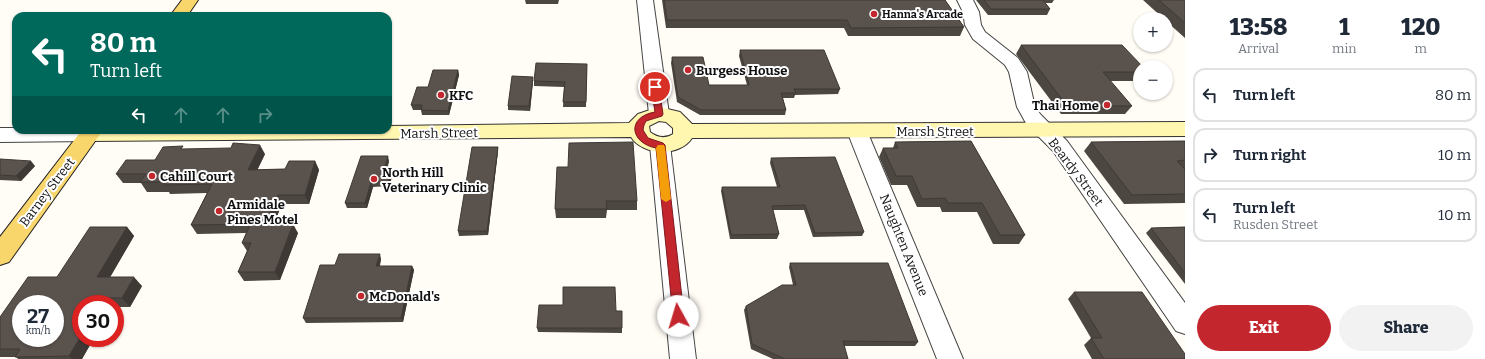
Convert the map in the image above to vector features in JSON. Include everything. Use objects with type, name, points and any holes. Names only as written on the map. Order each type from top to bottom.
[{"type":"main road","points":[[181,12],[190,0]]},
{"type":"main road","points":[[659,114],[679,120],[684,131],[683,136],[679,140],[673,143],[660,145],[652,144],[645,140],[640,135],[639,130],[639,124],[644,119],[659,114]]},
{"type":"main road","name":"Marsh Street","points":[[684,131],[1185,129]]},
{"type":"main road","name":"Marsh Street","points":[[392,133],[639,130]]},
{"type":"main road","name":"Barney Street","points":[[0,255],[90,134]]},
{"type":"street","points":[[645,0],[659,114]]},
{"type":"street","name":"Beardy Street","points":[[964,0],[971,12],[973,26],[979,35],[1012,62],[1018,72],[1026,107],[1034,120],[1060,146],[1185,323]]},
{"type":"street","name":"Naughten Avenue","points":[[858,131],[950,359]]},
{"type":"street","name":"Marsh Street","points":[[0,135],[30,134]]},
{"type":"street","points":[[660,145],[683,359]]},
{"type":"building","points":[[664,0],[945,0],[964,27],[851,28],[847,20],[667,20]]},
{"type":"building","points":[[984,0],[1043,0],[1050,9],[991,9]]},
{"type":"building","points":[[1159,0],[1185,0],[1185,23]]},
{"type":"building","points":[[1021,45],[1122,45],[1136,60],[1133,60],[1133,72],[1103,72],[1132,106],[1067,106]]},
{"type":"building","points":[[740,50],[824,50],[840,89],[794,89],[796,93],[781,93],[786,110],[701,110],[678,97],[672,57],[703,57],[709,85],[749,85]]},
{"type":"building","points":[[536,63],[587,64],[586,102],[563,102],[565,82],[534,81]]},
{"type":"building","name":"KFC","points":[[433,70],[458,70],[448,111],[421,110],[422,105],[411,105],[417,87],[428,87]]},
{"type":"building","points":[[512,76],[533,77],[529,106],[508,106]]},
{"type":"building","points":[[971,141],[1025,235],[1000,235],[982,203],[948,203],[945,198],[922,199],[912,176],[896,176],[883,148],[898,148],[895,142]]},
{"type":"building","points":[[1185,141],[1185,160],[1177,161],[1185,169],[1185,194],[1132,195],[1091,142]]},
{"type":"building","points":[[633,142],[637,201],[606,201],[607,209],[555,209],[557,167],[568,167],[569,143]]},
{"type":"building","points":[[233,143],[260,145],[248,170],[285,169],[289,161],[315,161],[305,195],[278,195],[265,224],[191,225],[212,184],[164,185],[165,182],[140,182],[146,174],[116,174],[126,160],[155,160],[163,147],[183,146],[181,149],[231,148]]},
{"type":"building","points":[[472,147],[498,147],[487,231],[458,231]]},
{"type":"building","name":"North Hill Veterinary Clinic","points":[[361,156],[388,156],[385,166],[392,167],[388,182],[371,182],[365,203],[345,203]]},
{"type":"building","points":[[835,157],[864,232],[815,233],[805,205],[772,206],[779,234],[731,235],[722,187],[780,187],[771,158]]},
{"type":"building","points":[[0,159],[31,161],[16,176],[0,175]]},
{"type":"building","points":[[293,224],[275,272],[238,272],[251,243],[242,243],[250,225]]},
{"type":"building","points":[[90,227],[127,227],[97,277],[134,277],[124,295],[72,295],[72,347],[74,347],[69,356],[15,357],[20,349],[0,349],[0,317],[12,300],[12,347],[64,347],[64,295],[15,295],[28,277],[57,277]]},
{"type":"building","points":[[1185,227],[1185,273],[1151,228]]},
{"type":"building","name":"McDonald's","points":[[339,254],[380,254],[376,266],[412,266],[401,318],[303,318],[320,265],[335,265]]},
{"type":"building","points":[[790,263],[888,263],[918,342],[843,341],[848,359],[785,359],[752,344],[746,306],[782,285],[796,285]]},
{"type":"building","points":[[563,287],[615,287],[616,311],[622,311],[622,328],[537,328],[539,305],[563,305]]},
{"type":"building","points":[[1074,292],[1142,292],[1185,354],[1185,359],[1104,359],[1091,338],[1102,338]]},
{"type":"slow traffic","points":[[661,148],[666,199]]},
{"type":"place","name":"Hanna's Arcade","points":[[874,14]]},
{"type":"place","name":"Burgess House","points":[[688,70]]},
{"type":"place","name":"KFC","points":[[441,95]]},
{"type":"place","name":"Thai Home","points":[[1107,105]]},
{"type":"place","name":"Cahill Court","points":[[152,176]]},
{"type":"place","name":"North Hill Veterinary Clinic","points":[[374,179]]},
{"type":"place","name":"Armidale Pines Motel","points":[[219,211]]},
{"type":"place","name":"McDonald's","points":[[361,296]]},
{"type":"route","points":[[655,87],[659,114],[644,119],[639,124],[639,130],[640,135],[645,140],[652,144],[660,145],[678,316]]}]
